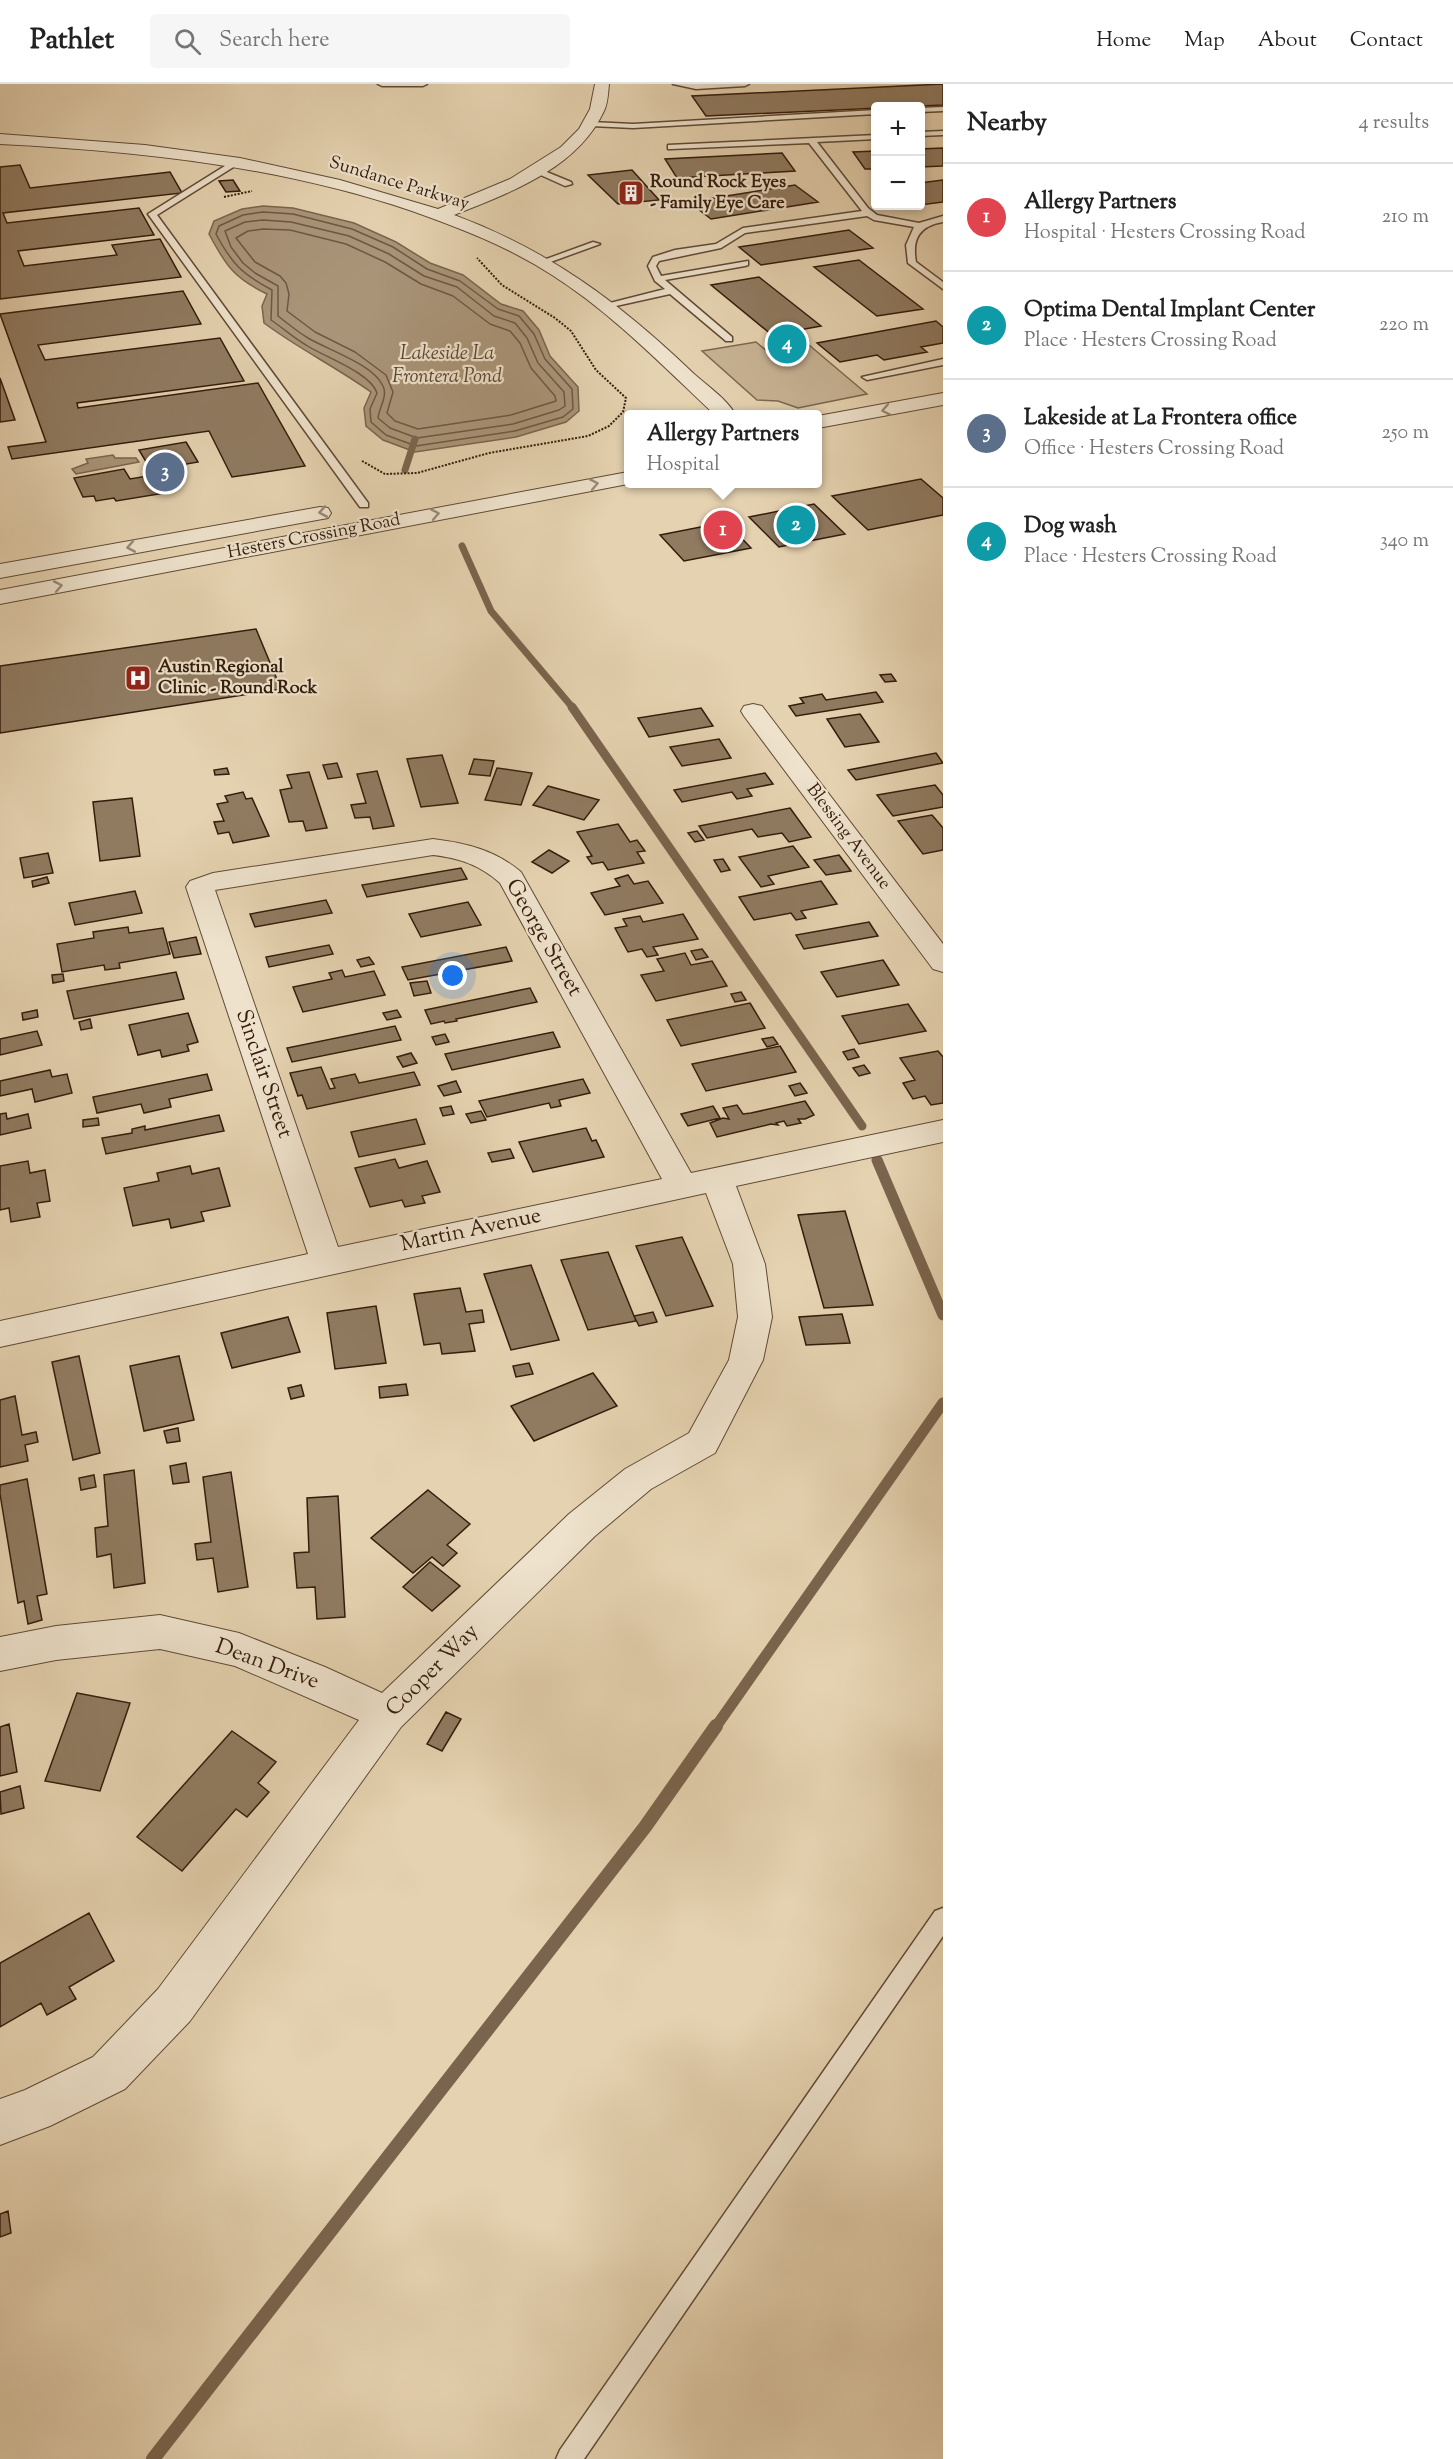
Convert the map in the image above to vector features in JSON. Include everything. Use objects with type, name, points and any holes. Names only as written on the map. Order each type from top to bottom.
[{"type":"street","points":[[441,214],[537,171],[561,155],[591,124],[600,105],[602,84]]},
{"type":"street","name":"Sundance Parkway","points":[[0,140],[113,146],[238,161],[351,187],[441,214],[542,262],[607,305],[721,410]]},
{"type":"street","points":[[822,421],[943,399]]},
{"type":"street","points":[[606,461],[624,458]]},
{"type":"street","name":"Hesters Crossing Road","points":[[0,597],[624,479]]},
{"type":"street","name":"Hesters Crossing Road","points":[[0,571],[387,501]]},
{"type":"street","name":"Blessing Avenue","points":[[753,711],[943,963]]},
{"type":"street","name":"George Street","points":[[200,887],[226,879],[421,848],[457,849],[480,855],[498,865],[511,878],[699,1182]]},
{"type":"street","name":"Sinclair Street","points":[[200,887],[327,1262]]},
{"type":"street","name":"Martin Avenue","points":[[0,1334],[943,1131]]},
{"type":"street","name":"Cooper Way","points":[[0,2122],[34,2110],[109,2073],[174,2005],[387,1714],[582,1525],[638,1479],[702,1443],[746,1360],[755,1317],[749,1264],[699,1182]]},
{"type":"street","name":"Dean Drive","points":[[0,1654],[56,1643],[160,1632],[239,1650],[387,1714]]},
{"type":"lane","points":[[382,84],[423,84]]},
{"type":"lane","points":[[677,84],[696,87],[745,84]]},
{"type":"lane","points":[[925,110],[943,109]]},
{"type":"lane","points":[[591,124],[633,126],[871,112]]},
{"type":"lane","points":[[925,135],[943,133]]},
{"type":"lane","points":[[671,147],[871,137]]},
{"type":"lane","points":[[811,140],[874,217],[920,226]]},
{"type":"lane","points":[[238,161],[152,214],[364,505]]},
{"type":"lane","points":[[537,171],[568,184]]},
{"type":"lane","points":[[729,339],[658,279],[652,266],[656,259],[675,253],[718,246],[743,231],[869,213]]},
{"type":"lane","points":[[943,219],[933,220],[920,226],[912,234],[908,249],[912,263],[943,286]]},
{"type":"lane","points":[[542,262],[596,244]]},
{"type":"lane","points":[[658,279],[746,264]]},
{"type":"lane","points":[[607,305],[670,291]]},
{"type":"lane","points":[[867,377],[943,362]]},
{"type":"lane","points":[[569,2459],[943,1918]]},
{"type":"path","points":[[222,197],[259,191]]},
{"type":"path","points":[[356,457],[385,474],[417,473],[500,451],[588,436],[609,426],[623,412],[626,398],[617,386],[594,368],[574,334],[549,312],[504,286],[488,273],[477,258]]},
{"type":"shaded area","points":[[756,342],[768,352],[809,345],[867,394],[798,408],[778,401],[757,400],[702,351]]},
{"type":"water","name":"Lakeside La Frontera Pond","points":[[263,206],[293,208],[354,223],[396,242],[430,263],[463,275],[501,304],[523,311],[539,330],[550,356],[578,387],[579,411],[566,422],[516,437],[415,452],[383,440],[366,426],[364,408],[371,392],[264,323],[262,306],[267,294],[246,282],[232,270],[209,234],[214,221],[242,209]]},
{"type":"water","points":[[113,455],[115,458],[136,458],[139,462],[76,474],[72,469],[88,463],[86,459]]},
{"type":"building","points":[[943,84],[943,105],[925,106],[925,102],[871,102],[871,108],[706,116],[692,96]]},
{"type":"building","points":[[943,148],[943,166],[925,167],[925,149]]},
{"type":"building","points":[[871,151],[871,169],[865,169],[853,152]]},
{"type":"building","points":[[782,153],[795,171],[677,178],[665,159]]},
{"type":"building","points":[[20,165],[30,188],[170,172],[182,193],[3,213],[7,223],[139,208],[154,235],[18,251],[24,266],[117,255],[112,245],[160,239],[181,277],[0,299],[0,167]]},
{"type":"building","name":"Round Rock Eyes - Family Eye Care","points":[[632,170],[659,200],[618,204],[588,175]]},
{"type":"building","points":[[233,180],[240,191],[226,192],[219,181]]},
{"type":"building","points":[[943,180],[943,202],[925,204],[925,182]]},
{"type":"building","points":[[795,185],[818,202],[711,219],[689,202]]},
{"type":"building","points":[[849,230],[873,248],[761,265],[739,247]]},
{"type":"building","points":[[859,260],[923,309],[877,316],[814,267]]},
{"type":"building","points":[[759,277],[821,326],[772,335],[711,285]]},
{"type":"building","points":[[183,291],[201,324],[38,345],[45,360],[220,338],[244,381],[77,403],[78,408],[258,383],[305,466],[232,477],[209,431],[12,459],[8,447],[46,442],[0,314]]},
{"type":"building","points":[[936,321],[943,327],[943,343],[921,347],[927,352],[884,360],[877,355],[840,362],[817,343]]},
{"type":"building","points":[[790,340],[798,346],[784,349],[776,342]]},
{"type":"building","points":[[0,378],[15,420],[0,422]]},
{"type":"building","points":[[186,442],[198,462],[175,466],[183,480],[160,484],[165,493],[116,501],[114,498],[96,501],[94,496],[83,497],[74,478],[124,469],[130,479],[154,475],[139,450]]},
{"type":"building","points":[[921,479],[943,498],[943,515],[868,530],[832,496]]},
{"type":"building","points":[[814,504],[845,534],[779,547],[749,517]]},
{"type":"building","points":[[726,522],[751,548],[684,561],[660,535]]},
{"type":"building","name":"Austin Regional Clinic - Round Rock","points":[[256,629],[281,689],[0,733],[0,666]]},
{"type":"building","points":[[891,674],[896,681],[885,682],[880,675]]},
{"type":"building","points":[[876,692],[883,702],[796,716],[789,706],[804,703],[800,698],[822,694],[826,700]]},
{"type":"building","points":[[701,708],[713,726],[649,737],[638,718]]},
{"type":"building","points":[[860,714],[879,742],[845,747],[827,719]]},
{"type":"building","points":[[719,739],[731,758],[682,766],[670,747]]},
{"type":"building","points":[[936,753],[943,763],[856,780],[848,770]]},
{"type":"building","points":[[442,755],[458,803],[421,807],[407,759]]},
{"type":"building","points":[[474,759],[494,761],[490,776],[469,774]]},
{"type":"building","points":[[337,763],[342,777],[328,779],[323,765]]},
{"type":"building","points":[[227,768],[229,774],[215,775],[214,770]]},
{"type":"building","points":[[497,768],[532,773],[521,805],[485,800]]},
{"type":"building","points":[[377,771],[394,826],[373,829],[370,817],[355,818],[351,805],[366,803],[357,774]]},
{"type":"building","points":[[309,772],[327,828],[306,831],[303,821],[289,822],[280,790],[292,788],[287,775]]},
{"type":"building","points":[[765,773],[773,784],[747,789],[752,796],[737,799],[732,792],[682,802],[674,790]]},
{"type":"building","points":[[935,785],[943,795],[943,807],[893,816],[877,795]]},
{"type":"building","points":[[548,786],[599,800],[584,820],[533,805]]},
{"type":"building","points":[[243,792],[246,799],[252,798],[269,836],[233,843],[229,832],[218,834],[214,822],[224,821],[217,804],[228,802],[225,796]]},
{"type":"building","points":[[132,798],[140,856],[100,861],[93,802]]},
{"type":"building","points":[[790,808],[811,837],[789,842],[782,833],[758,837],[752,829],[707,838],[699,826]]},
{"type":"building","points":[[932,815],[943,828],[943,850],[923,854],[898,821]]},
{"type":"building","points":[[618,824],[630,842],[637,840],[645,851],[637,852],[644,863],[608,870],[603,862],[592,864],[587,857],[592,856],[577,832]]},
{"type":"building","points":[[697,831],[704,840],[695,842],[688,833]]},
{"type":"building","points":[[793,846],[809,867],[768,876],[774,884],[761,887],[739,857]]},
{"type":"building","points":[[549,850],[569,861],[552,873],[532,862]]},
{"type":"building","points":[[48,853],[53,873],[24,878],[20,858]]},
{"type":"building","points":[[839,855],[851,871],[826,875],[814,860]]},
{"type":"building","points":[[723,859],[730,870],[721,872],[714,860]]},
{"type":"building","points":[[461,868],[467,879],[367,897],[362,885]]},
{"type":"building","points":[[628,875],[634,884],[648,881],[663,903],[605,915],[591,893],[620,886],[615,879]]},
{"type":"building","points":[[47,877],[49,883],[33,887],[32,881]]},
{"type":"building","points":[[821,881],[837,904],[801,911],[806,918],[796,920],[791,913],[754,920],[739,897]]},
{"type":"building","points":[[135,891],[142,913],[75,925],[69,903]]},
{"type":"building","points":[[326,900],[332,913],[255,927],[250,914]]},
{"type":"building","points":[[468,902],[481,925],[421,937],[409,914]]},
{"type":"building","points":[[683,914],[698,939],[653,947],[658,955],[647,957],[642,949],[628,952],[615,928],[627,926],[623,919],[640,916],[643,922]]},
{"type":"building","points":[[869,922],[878,936],[804,949],[796,935]]},
{"type":"building","points":[[128,927],[129,933],[163,928],[170,954],[119,963],[120,968],[105,970],[104,965],[62,972],[57,944],[94,938],[93,932]]},
{"type":"building","points":[[196,937],[201,954],[174,958],[169,942]]},
{"type":"building","points":[[329,945],[333,954],[269,967],[266,957]]},
{"type":"building","points":[[506,947],[512,961],[408,980],[402,967]]},
{"type":"building","points":[[702,949],[708,957],[696,960],[691,951]]},
{"type":"building","points":[[685,953],[691,965],[712,961],[727,986],[656,1001],[641,975],[664,971],[657,959]]},
{"type":"building","points":[[369,957],[374,964],[361,967],[357,960]]},
{"type":"building","points":[[883,960],[899,985],[837,997],[821,972]]},
{"type":"building","points":[[342,970],[345,977],[374,971],[385,995],[303,1012],[293,987],[332,979],[329,973]]},
{"type":"building","points":[[176,972],[184,999],[74,1019],[67,991]]},
{"type":"building","points":[[63,974],[64,981],[53,983],[52,975]]},
{"type":"building","points":[[427,981],[431,993],[414,996],[410,983]]},
{"type":"building","points":[[530,988],[537,1002],[456,1019],[457,1021],[431,1024],[425,1010]]},
{"type":"building","points":[[741,992],[746,1000],[735,1002],[731,994]]},
{"type":"building","points":[[750,1003],[765,1028],[681,1046],[667,1020]]},
{"type":"building","points":[[908,1004],[926,1031],[859,1044],[842,1016]]},
{"type":"building","points":[[37,1010],[38,1017],[23,1020],[22,1013]]},
{"type":"building","points":[[397,1010],[401,1017],[387,1020],[383,1013]]},
{"type":"building","points":[[188,1013],[198,1042],[187,1045],[189,1051],[162,1057],[160,1050],[138,1055],[129,1025]]},
{"type":"building","points":[[90,1019],[92,1028],[81,1030],[79,1022]]},
{"type":"building","points":[[395,1026],[401,1040],[292,1062],[287,1048]]},
{"type":"building","points":[[37,1031],[42,1045],[0,1055],[0,1039]]},
{"type":"building","points":[[553,1032],[560,1047],[452,1070],[445,1054]]},
{"type":"building","points":[[445,1034],[449,1042],[436,1045],[432,1037]]},
{"type":"building","points":[[773,1037],[778,1044],[767,1047],[762,1039]]},
{"type":"building","points":[[780,1046],[796,1072],[706,1091],[692,1064]]},
{"type":"building","points":[[854,1049],[859,1057],[848,1060],[843,1052]]},
{"type":"building","points":[[938,1051],[943,1057],[943,1103],[931,1105],[925,1096],[913,1099],[903,1083],[915,1080],[900,1058]]},
{"type":"building","points":[[411,1053],[417,1063],[403,1067],[397,1057]]},
{"type":"building","points":[[864,1065],[870,1073],[859,1076],[853,1068]]},
{"type":"building","points":[[321,1067],[330,1089],[335,1088],[331,1079],[355,1074],[359,1083],[414,1072],[420,1085],[307,1109],[302,1095],[298,1096],[290,1073]]},
{"type":"building","points":[[50,1070],[52,1077],[67,1074],[72,1093],[35,1102],[32,1089],[0,1096],[0,1081]]},
{"type":"building","points":[[207,1074],[212,1090],[169,1099],[171,1107],[144,1113],[141,1104],[97,1113],[93,1097]]},
{"type":"building","points":[[583,1079],[590,1093],[559,1100],[561,1106],[551,1108],[549,1103],[487,1117],[479,1101]]},
{"type":"building","points":[[456,1081],[461,1092],[444,1096],[438,1086]]},
{"type":"building","points":[[800,1083],[807,1093],[795,1096],[789,1086]]},
{"type":"building","points":[[805,1101],[814,1115],[798,1119],[801,1123],[787,1126],[784,1121],[776,1123],[778,1125],[771,1124],[717,1137],[710,1123],[723,1118],[729,1119],[723,1108],[737,1105],[743,1114]]},
{"type":"building","points":[[451,1106],[454,1114],[443,1116],[440,1108]]},
{"type":"building","points":[[713,1106],[720,1118],[688,1126],[681,1114]]},
{"type":"building","points":[[481,1111],[486,1120],[471,1123],[466,1114]]},
{"type":"building","points":[[6,1113],[7,1119],[28,1114],[31,1128],[0,1135],[0,1114]]},
{"type":"building","points":[[219,1115],[224,1131],[106,1154],[102,1138],[132,1133],[132,1129],[145,1126],[145,1130]]},
{"type":"building","points":[[98,1118],[99,1125],[83,1127],[83,1120]]},
{"type":"building","points":[[416,1119],[425,1144],[359,1157],[351,1132]]},
{"type":"building","points":[[586,1128],[592,1141],[596,1140],[604,1157],[533,1172],[519,1142]]},
{"type":"building","points":[[510,1149],[514,1158],[492,1162],[488,1153]]},
{"type":"building","points":[[395,1159],[399,1168],[427,1161],[440,1192],[422,1196],[425,1203],[405,1207],[402,1200],[370,1207],[355,1168]]},
{"type":"building","points":[[28,1161],[30,1173],[45,1170],[50,1201],[37,1203],[40,1217],[11,1222],[9,1208],[0,1210],[0,1166]]},
{"type":"building","points":[[190,1166],[192,1174],[219,1168],[230,1206],[201,1212],[204,1221],[171,1228],[169,1219],[133,1226],[124,1188],[159,1181],[157,1173]]},
{"type":"building","points":[[845,1211],[873,1305],[824,1308],[798,1215]]},
{"type":"building","points":[[682,1237],[713,1306],[666,1316],[636,1246]]},
{"type":"building","points":[[608,1252],[636,1321],[588,1330],[561,1260]]},
{"type":"building","points":[[531,1265],[559,1340],[511,1350],[484,1274]]},
{"type":"building","points":[[460,1288],[466,1312],[482,1310],[484,1322],[469,1324],[475,1351],[442,1354],[440,1343],[424,1345],[414,1294]]},
{"type":"building","points":[[376,1306],[386,1363],[335,1369],[327,1313]]},
{"type":"building","points":[[653,1312],[657,1322],[639,1326],[634,1316]]},
{"type":"building","points":[[842,1314],[850,1343],[806,1345],[799,1317]]},
{"type":"building","points":[[288,1317],[300,1352],[232,1368],[221,1333]]},
{"type":"building","points":[[79,1356],[100,1453],[73,1460],[52,1362]]},
{"type":"building","points":[[179,1356],[194,1420],[144,1431],[130,1366]]},
{"type":"building","points":[[529,1363],[533,1374],[516,1377],[513,1366]]},
{"type":"building","points":[[593,1373],[617,1406],[534,1441],[511,1406]]},
{"type":"building","points":[[406,1384],[408,1395],[380,1398],[379,1387]]},
{"type":"building","points":[[301,1385],[304,1396],[291,1399],[288,1388]]},
{"type":"building","points":[[15,1396],[22,1435],[36,1432],[38,1442],[25,1445],[28,1461],[0,1467],[0,1400]]},
{"type":"building","points":[[178,1428],[180,1441],[167,1443],[164,1431]]},
{"type":"building","points":[[186,1463],[189,1482],[173,1484],[170,1466]]},
{"type":"building","points":[[134,1470],[145,1583],[114,1588],[111,1554],[97,1557],[95,1528],[108,1526],[104,1475]]},
{"type":"building","points":[[231,1472],[248,1587],[218,1592],[213,1558],[197,1560],[195,1544],[211,1542],[203,1477]]},
{"type":"building","points":[[94,1475],[96,1487],[81,1490],[79,1478]]},
{"type":"building","points":[[27,1479],[47,1594],[37,1596],[42,1620],[28,1624],[24,1601],[18,1603],[0,1494],[0,1485]]},
{"type":"building","points":[[428,1490],[470,1524],[447,1545],[457,1553],[443,1566],[432,1557],[413,1573],[371,1538]]},
{"type":"building","points":[[338,1496],[345,1617],[317,1619],[315,1587],[297,1588],[294,1553],[309,1552],[307,1498]]},
{"type":"building","points":[[430,1562],[460,1586],[432,1611],[403,1587]]},
{"type":"building","points":[[77,1693],[130,1703],[100,1791],[45,1781]]},
{"type":"building","points":[[446,1712],[461,1719],[442,1751],[427,1744]]},
{"type":"building","points":[[9,1724],[17,1772],[0,1776],[0,1727]]},
{"type":"building","points":[[232,1731],[276,1762],[258,1783],[269,1792],[247,1817],[236,1809],[182,1871],[137,1837]]},
{"type":"building","points":[[20,1786],[24,1808],[1,1814],[0,1792]]},
{"type":"building","points":[[89,1913],[114,1961],[69,1987],[76,1999],[47,2015],[41,2003],[0,2027],[0,1963]]},
{"type":"building","points":[[8,2211],[11,2233],[0,2237],[0,2214]]},
{"type":"waterway","points":[[405,470],[415,439]]},
{"type":"waterway","points":[[462,546],[491,611],[573,708]]},
{"type":"waterway","points":[[572,707],[862,1126]]},
{"type":"waterway","points":[[877,1160],[943,1315]]},
{"type":"waterway","points":[[715,1728],[943,1403]]},
{"type":"waterway","points":[[153,2459],[645,1827],[716,1726]]},
{"type":"place","name":"Round Rock Eyes - Family Eye Care","points":[[631,193]]},
{"type":"place","name":"Dog wash","points":[[787,344]]},
{"type":"place","name":"Lakeside at La Frontera office","points":[[165,472]]},
{"type":"place","name":"Optima Dental Implant Center","points":[[796,525]]},
{"type":"place","name":"Allergy Partners","points":[[723,530]]},
{"type":"place","name":"Austin Regional Clinic - Round Rock","points":[[138,678]]}]
